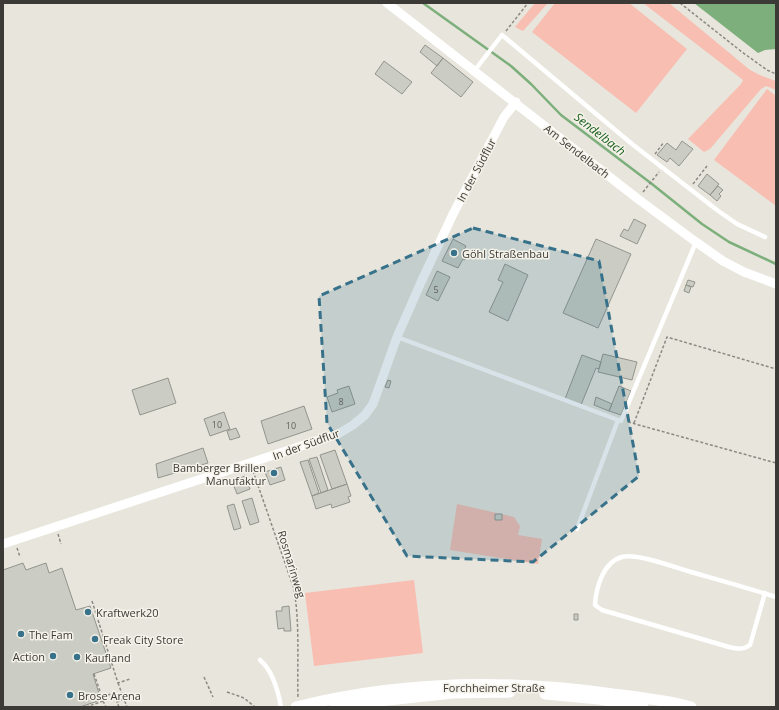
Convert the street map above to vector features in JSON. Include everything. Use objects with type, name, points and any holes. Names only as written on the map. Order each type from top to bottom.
[{"type":"street","name":"Am Sendelbach","points":[[387,3],[475,70],[619,184],[696,242],[723,261],[744,272],[776,284]]},
{"type":"street","name":"In der Südflur","points":[[3,544],[338,434],[353,425],[373,404],[397,337],[454,212],[504,117],[516,102]]},
{"type":"street","name":"Forchheimer Straße","points":[[297,702],[396,690],[479,684],[570,688],[629,696],[691,707]]},
{"type":"street","name":"Forchheimer Straße","points":[[336,707],[383,700],[453,693],[508,692],[539,693],[599,699],[643,707]]},
{"type":"lane","points":[[475,70],[502,35],[690,189],[737,224],[765,237]]},
{"type":"lane","points":[[577,529],[620,421],[696,242]]},
{"type":"lane","points":[[397,337],[620,421]]},
{"type":"lane","points":[[765,594],[750,645],[745,649],[736,649],[602,610],[595,605],[596,596],[603,573],[611,562],[622,557],[633,556],[776,597]]},
{"type":"lane","points":[[260,660],[266,665],[271,674],[281,707]]},
{"type":"path","points":[[502,35],[528,3]]},
{"type":"path","points":[[680,3],[742,52],[767,70],[776,74]]},
{"type":"path","points":[[651,158],[664,142]]},
{"type":"path","points":[[690,189],[707,166]]},
{"type":"path","points":[[644,191],[656,176]]},
{"type":"path","points":[[634,423],[667,337],[776,369]]},
{"type":"path","points":[[620,421],[634,423],[776,463]]},
{"type":"path","name":"Rosmarinweg","points":[[251,463],[294,589],[298,641],[297,702]]},
{"type":"path","points":[[17,547],[20,557]]},
{"type":"path","points":[[92,601],[104,642],[127,707]]},
{"type":"path","points":[[104,642],[116,638]]},
{"type":"path","points":[[94,674],[106,707]]},
{"type":"path","points":[[204,678],[213,697]]},
{"type":"path","points":[[118,683],[130,679]]},
{"type":"path","points":[[228,692],[244,698],[255,707]]},
{"type":"path","points":[[102,697],[114,693],[119,707]]},
{"type":"path","points":[[117,702],[124,699]]},
{"type":"path","points":[[86,707],[103,701]]},
{"type":"highlighted area","points":[[473,228],[599,261],[639,476],[533,562],[407,556],[327,423],[319,296]]},
{"type":"shaded area","points":[[535,3],[548,3],[523,31],[515,27]]},
{"type":"shaded area","points":[[555,3],[629,3],[687,49],[636,113],[532,32]]},
{"type":"shaded area","points":[[643,3],[669,3],[750,70],[776,81],[776,90],[766,86],[761,89],[710,149],[704,152],[688,139],[741,84],[743,80]]},
{"type":"shaded area","points":[[694,3],[776,3],[776,49],[765,50],[758,53]]},
{"type":"shaded area","points":[[767,89],[776,96],[776,206],[714,160]]},
{"type":"shaded area","points":[[457,504],[514,517],[520,526],[518,535],[542,539],[538,564],[450,550]]},
{"type":"shaded area","points":[[414,580],[423,653],[314,666],[305,593]]},
{"type":"building","points":[[425,45],[443,58],[437,66],[420,52]]},
{"type":"building","points":[[443,58],[473,82],[461,97],[431,73]]},
{"type":"building","points":[[384,61],[412,82],[402,94],[375,74]]},
{"type":"building","points":[[682,141],[693,149],[679,166],[670,158],[667,162],[657,155],[667,143],[676,150]]},
{"type":"building","points":[[707,174],[719,184],[710,195],[698,186]]},
{"type":"building","points":[[718,186],[723,190],[719,194],[721,196],[717,201],[710,195]]},
{"type":"building","points":[[634,219],[646,225],[637,244],[620,236],[624,229],[628,231]]},
{"type":"building","points":[[453,239],[466,246],[464,251],[468,253],[465,260],[463,259],[458,268],[442,261]]},
{"type":"building","points":[[596,239],[631,254],[598,328],[563,313]]},
{"type":"building","points":[[505,264],[528,275],[508,321],[489,312],[503,282],[498,280]]},
{"type":"building","points":[[437,271],[450,277],[438,301],[426,295]]},
{"type":"building","points":[[688,280],[695,282],[693,287],[686,285]]},
{"type":"building","points":[[686,285],[691,287],[689,293],[684,291]]},
{"type":"building","points":[[603,354],[637,362],[632,380],[598,372]]},
{"type":"building","points":[[582,355],[601,362],[599,369],[596,368],[581,405],[565,399]]},
{"type":"building","points":[[168,378],[176,403],[140,415],[132,390]]},
{"type":"building","points":[[388,380],[391,381],[389,388],[385,387]]},
{"type":"building","points":[[349,386],[355,404],[332,412],[327,397],[338,393],[337,390]]},
{"type":"building","points":[[619,386],[631,391],[621,415],[609,411]]},
{"type":"building","points":[[596,397],[612,404],[609,411],[594,405]]},
{"type":"building","points":[[304,406],[312,429],[268,444],[261,421]]},
{"type":"building","points":[[224,412],[230,429],[210,436],[204,419]]},
{"type":"building","points":[[236,428],[240,437],[230,440],[227,431]]},
{"type":"building","points":[[203,448],[208,463],[158,478],[156,464]]},
{"type":"building","points":[[335,450],[347,484],[332,489],[320,455]]},
{"type":"building","points":[[317,457],[328,490],[321,493],[309,459]]},
{"type":"building","points":[[308,460],[319,493],[312,496],[300,462]]},
{"type":"building","points":[[281,467],[285,480],[270,485],[265,472]]},
{"type":"building","points":[[245,476],[250,489],[237,494],[232,481]]},
{"type":"building","points":[[347,484],[351,496],[348,497],[350,502],[332,508],[331,504],[316,509],[312,496]]},
{"type":"building","points":[[252,498],[259,522],[250,525],[242,501]]},
{"type":"building","points":[[234,504],[241,528],[234,530],[227,506]]},
{"type":"building","points":[[495,514],[502,514],[502,520],[495,520]]},
{"type":"building","points":[[23,563],[26,570],[46,563],[49,573],[62,568],[76,610],[90,606],[111,668],[93,674],[101,700],[80,707],[3,707],[3,570]]},
{"type":"building","points":[[289,606],[291,631],[284,631],[284,628],[278,629],[276,611],[282,611],[282,607]]},
{"type":"building","points":[[574,614],[578,614],[578,620],[574,620]]},
{"type":"waterway","name":"Sendelbach","points":[[423,3],[511,66],[561,115],[702,224],[729,242],[776,264]]},
{"type":"place","name":"Göhl Straßenbau","points":[[454,253]]},
{"type":"place","name":"Bamberger Brillen Manufaktur","points":[[274,473]]},
{"type":"place","name":"Kraftwerk20","points":[[88,612]]},
{"type":"place","name":"The Fam","points":[[21,634]]},
{"type":"place","name":"Freak City Store","points":[[95,639]]},
{"type":"place","name":"Action","points":[[53,656]]},
{"type":"place","name":"Kaufland","points":[[77,657]]},
{"type":"place","name":"Brose Arena","points":[[70,695]]}]
